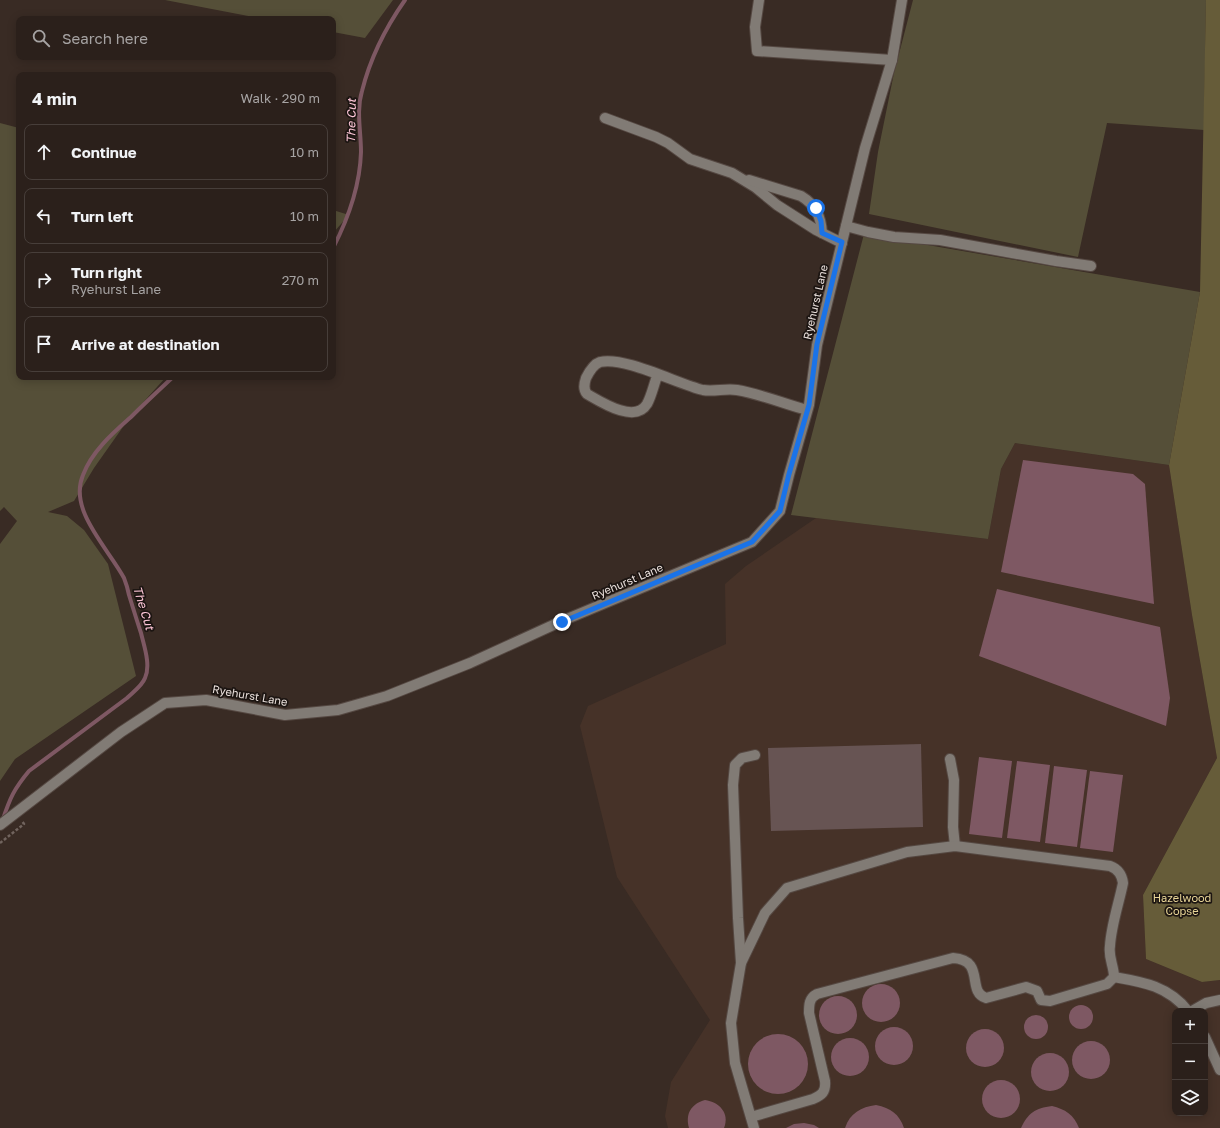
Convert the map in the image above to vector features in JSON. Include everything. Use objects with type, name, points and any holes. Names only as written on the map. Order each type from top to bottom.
[{"type":"street","points":[[759,0],[755,28],[757,51],[892,60]]},
{"type":"street","name":"Ryehurst Lane","points":[[0,826],[121,732],[165,703],[206,700],[285,715],[338,710],[387,696],[470,663],[562,622],[752,542],[780,511],[807,410],[817,344],[842,242],[866,148],[892,60],[902,0]]},
{"type":"street","points":[[605,118],[656,136],[690,159],[732,173],[755,187],[777,205],[822,233],[842,242]]},
{"type":"street","points":[[739,177],[770,186],[806,199],[812,203],[819,215],[822,233]]},
{"type":"street","points":[[846,226],[894,237],[940,240],[1091,266]]},
{"type":"street","points":[[658,374],[646,405],[639,410],[627,413],[587,394],[585,391],[584,384],[591,369],[600,362],[612,362],[625,364],[658,374],[705,390],[737,390],[807,410]]},
{"type":"street","points":[[754,1128],[735,1063],[730,1023],[741,962],[733,785],[735,765],[742,758],[755,755]]},
{"type":"street","points":[[950,759],[954,780],[953,827],[955,846]]},
{"type":"street","points":[[741,962],[765,913],[787,888],[907,852],[955,846],[1114,868],[1119,872],[1122,878],[1123,883],[1109,946],[1110,961],[1114,972],[1114,977],[1107,984],[1050,1001],[1041,1000],[1037,991],[1026,987],[986,998],[983,997],[978,991],[972,967],[968,962],[960,958],[953,958],[817,994],[812,997],[809,1002],[809,1013],[825,1081],[824,1092],[822,1095],[812,1099],[751,1117]]},
{"type":"street","points":[[1114,977],[1137,981],[1160,988],[1180,1001],[1186,1008]]},
{"type":"street","points":[[1197,1008],[1206,1003],[1220,1000]]},
{"type":"street","points":[[1208,1044],[1220,1070]]},
{"type":"path","points":[[0,843],[7,838]]},
{"type":"shaded area","points":[[165,0],[393,0],[365,38],[336,33],[336,16],[248,16]]},
{"type":"shaded area","points":[[913,0],[1206,0],[1204,130],[1107,123],[1078,257],[869,214],[878,152],[894,73]]},
{"type":"shaded area","points":[[0,123],[16,127],[16,380],[163,380],[130,417],[94,468],[74,501],[48,512],[67,516],[84,530],[108,564],[136,676],[15,759],[0,781],[0,544],[17,521],[4,507],[0,511]]},
{"type":"shaded area","points":[[336,211],[349,215],[336,230]]},
{"type":"shaded area","points":[[864,234],[1200,292],[1169,465],[1015,443],[1001,469],[988,539],[791,515]]},
{"type":"shaded area","points":[[1015,443],[1169,465],[1192,615],[1217,758],[1143,895],[1146,959],[1202,982],[1220,980],[1220,1128],[668,1128],[665,1116],[671,1082],[710,1020],[617,877],[580,726],[588,706],[726,644],[725,584],[746,566],[816,518],[988,539],[1001,469]]},
{"type":"shaded area","points":[[1023,460],[1133,474],[1145,484],[1154,604],[1001,572]]},
{"type":"shaded area","points":[[997,589],[1160,627],[1170,698],[1166,726],[979,656]]},
{"type":"shaded area","points":[[979,757],[1012,761],[1002,838],[969,834]]},
{"type":"shaded area","points":[[1017,761],[1050,765],[1040,842],[1007,838]]},
{"type":"shaded area","points":[[1054,766],[1087,770],[1077,847],[1045,843]]},
{"type":"shaded area","points":[[1090,771],[1123,775],[1113,852],[1080,848]]},
{"type":"shaded area","points":[[877,984],[885,984],[895,989],[899,996],[899,1010],[895,1017],[885,1022],[877,1022],[867,1017],[865,1014],[862,1007],[862,999],[867,989],[870,987]]},
{"type":"shaded area","points":[[834,996],[842,996],[852,1001],[856,1008],[856,1022],[852,1029],[842,1034],[834,1034],[824,1029],[822,1026],[819,1019],[819,1011],[824,1001],[827,999]]},
{"type":"shaded area","points":[[1081,1005],[1086,1006],[1092,1012],[1092,1022],[1086,1028],[1081,1029],[1076,1028],[1070,1022],[1069,1017],[1070,1012],[1076,1006]]},
{"type":"shaded area","points":[[1036,1015],[1041,1016],[1047,1022],[1047,1032],[1041,1038],[1036,1039],[1031,1038],[1025,1032],[1024,1027],[1025,1022],[1031,1016]]},
{"type":"shaded area","points":[[890,1027],[898,1027],[908,1032],[912,1039],[912,1053],[908,1060],[898,1065],[890,1065],[880,1060],[878,1057],[875,1050],[875,1042],[880,1032],[883,1030]]},
{"type":"shaded area","points":[[981,1029],[989,1029],[999,1034],[1003,1041],[1003,1055],[999,1062],[989,1067],[981,1067],[971,1062],[969,1059],[966,1052],[966,1044],[971,1034],[974,1032]]},
{"type":"shaded area","points":[[772,1034],[784,1034],[795,1039],[803,1047],[808,1058],[806,1076],[795,1089],[784,1094],[772,1094],[761,1089],[753,1081],[748,1070],[748,1058],[753,1047],[761,1039]]},
{"type":"shaded area","points":[[846,1038],[854,1038],[864,1043],[868,1050],[868,1064],[864,1071],[854,1076],[846,1076],[836,1071],[834,1068],[831,1061],[831,1053],[836,1043],[839,1041]]},
{"type":"shaded area","points":[[1087,1041],[1095,1041],[1105,1046],[1109,1053],[1109,1067],[1105,1074],[1095,1079],[1087,1079],[1077,1074],[1075,1071],[1072,1064],[1072,1056],[1077,1046],[1080,1044]]},
{"type":"shaded area","points":[[1046,1053],[1054,1053],[1064,1058],[1068,1065],[1068,1079],[1064,1086],[1054,1091],[1046,1091],[1036,1086],[1034,1083],[1031,1076],[1031,1068],[1036,1058],[1039,1056]]},
{"type":"shaded area","points":[[997,1080],[1005,1080],[1015,1085],[1019,1092],[1019,1106],[1015,1113],[1005,1118],[997,1118],[987,1113],[985,1110],[982,1103],[982,1095],[987,1085],[990,1083]]},
{"type":"shaded area","points":[[705,1100],[715,1103],[722,1109],[726,1118],[724,1128],[689,1128],[688,1118],[690,1110],[696,1104]]},
{"type":"shaded area","points":[[876,1105],[894,1112],[900,1119],[904,1128],[845,1128],[850,1118],[861,1109]]},
{"type":"shaded area","points":[[1052,1106],[1061,1109],[1072,1116],[1079,1128],[1021,1128],[1029,1115],[1033,1112],[1041,1108]]},
{"type":"shaded area","points":[[804,1123],[814,1125],[819,1128],[786,1128],[794,1124]]},
{"type":"green space","name":"Hazelwood Copse","points":[[1206,0],[1220,0],[1220,980],[1202,982],[1146,959],[1143,895],[1217,758],[1192,615],[1169,465],[1200,292]]},
{"type":"building","points":[[921,744],[923,827],[771,831],[768,748]]},
{"type":"waterway","name":"The Cut","points":[[336,242],[344,225],[356,189],[361,152],[359,106],[365,79],[379,44],[391,21],[405,0]]},
{"type":"waterway","name":"The Cut","points":[[3,819],[13,794],[29,771],[127,698],[144,681],[147,673],[145,650],[124,578],[85,515],[81,502],[80,488],[87,466],[97,450],[170,380]]},
{"type":"route","points":[[562,622],[752,542],[780,511],[809,405],[817,344],[842,242],[822,233],[821,221],[816,208]]}]
